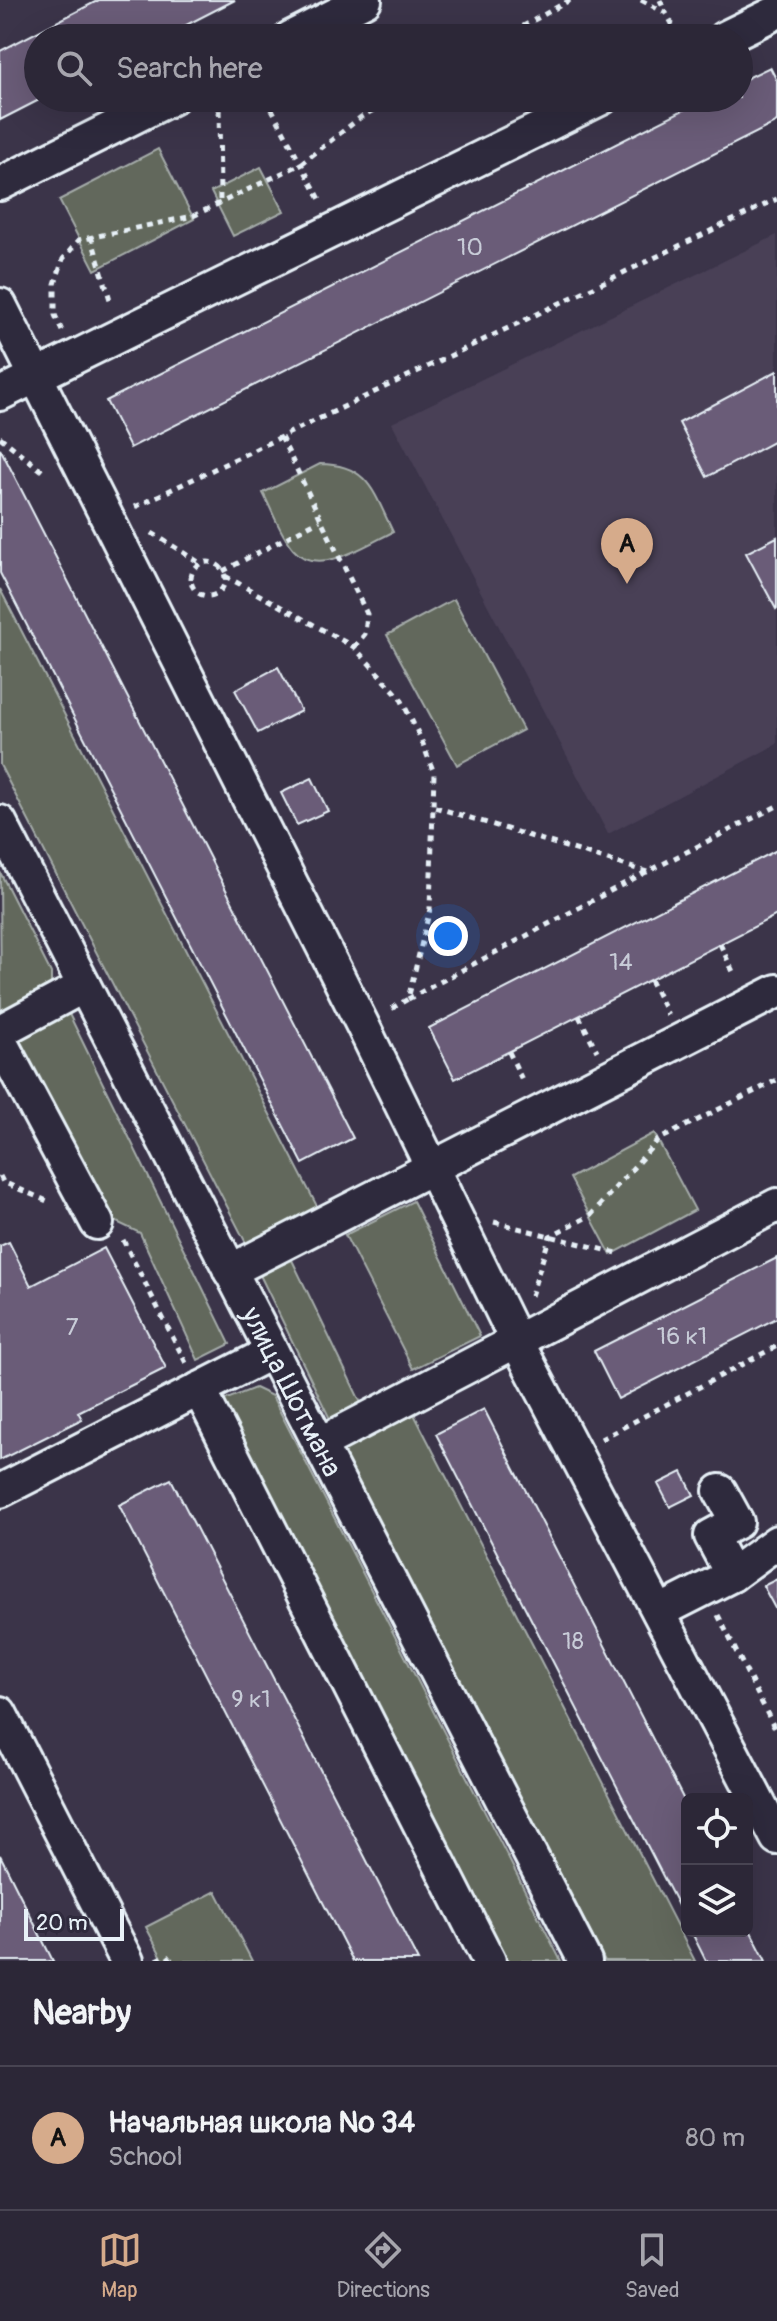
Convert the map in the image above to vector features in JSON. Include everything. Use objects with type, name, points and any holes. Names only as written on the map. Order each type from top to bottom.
[{"type":"street","points":[[318,24],[365,0]]},
{"type":"street","points":[[749,24],[771,12]]},
{"type":"street","points":[[0,184],[144,112]]},
{"type":"street","points":[[0,394],[574,112]]},
{"type":"street","points":[[0,305],[433,1168],[516,1340],[777,1838]]},
{"type":"street","name":"улица Шотмана","points":[[0,822],[585,1961]]},
{"type":"street","points":[[0,1031],[84,986]]},
{"type":"street","points":[[230,1271],[777,991]]},
{"type":"street","points":[[0,1041],[97,1223]]},
{"type":"street","points":[[319,1444],[777,1205]]},
{"type":"street","points":[[0,1491],[272,1352]]},
{"type":"street","points":[[199,1389],[489,1961]]},
{"type":"street","points":[[718,1582],[711,1536],[737,1522],[720,1491]]},
{"type":"street","points":[[659,1612],[718,1582],[777,1542]]},
{"type":"street","points":[[0,1713],[127,1961]]},
{"type":"path","points":[[527,24],[570,0]]},
{"type":"path","points":[[641,0],[666,13]]},
{"type":"path","points":[[660,0],[672,24]]},
{"type":"path","points":[[219,112],[220,202]]},
{"type":"path","points":[[273,112],[336,229]]},
{"type":"path","points":[[55,315],[55,284],[63,259],[79,240],[193,216],[301,164],[370,112]]},
{"type":"path","points":[[134,508],[777,199]]},
{"type":"path","points":[[91,236],[122,334]]},
{"type":"path","points":[[281,437],[367,614],[365,634],[354,647]]},
{"type":"path","points":[[191,587],[204,596],[213,596],[220,591],[224,573],[320,520]]},
{"type":"path","points":[[187,555],[200,563],[218,564],[224,573],[354,647],[400,697],[421,739],[434,773],[430,909],[408,999]]},
{"type":"path","points":[[191,587],[193,569],[200,563]]},
{"type":"path","points":[[180,592],[191,587]]},
{"type":"path","points":[[388,1010],[777,806]]},
{"type":"path","points":[[435,807],[647,872]]},
{"type":"path","points":[[531,1295],[550,1236],[591,1215],[658,1140],[777,1080]]},
{"type":"path","points":[[455,1213],[661,1265]]},
{"type":"path","points":[[97,1223],[124,1241],[199,1389]]},
{"type":"path","points":[[595,1442],[777,1346]]},
{"type":"path","points":[[718,1582],[777,1733]]},
{"type":"path","points":[[155,1961],[167,1955],[172,1961]]},
{"type":"shaded area","points":[[777,235],[777,744],[608,834],[392,423]]},
{"type":"green space","points":[[158,149],[194,219],[95,270],[59,200]]},
{"type":"green space","points":[[261,167],[284,211],[233,236],[211,192]]},
{"type":"green space","points":[[320,464],[336,465],[360,475],[374,493],[393,532],[357,551],[329,560],[316,561],[303,557],[293,549],[263,493]]},
{"type":"green space","points":[[0,589],[320,1212],[249,1249],[0,765]]},
{"type":"green space","points":[[454,599],[523,730],[457,765],[387,635]]},
{"type":"green space","points":[[0,872],[51,973],[51,987],[1,1012]]},
{"type":"green space","points":[[68,1012],[230,1344],[198,1360],[140,1233],[104,1216],[17,1035]]},
{"type":"green space","points":[[654,1133],[695,1210],[611,1255],[570,1178]]},
{"type":"green space","points":[[413,1201],[480,1336],[413,1369],[345,1235]]},
{"type":"green space","points":[[292,1260],[361,1403],[330,1419],[260,1275]]},
{"type":"green space","points":[[255,1388],[272,1396],[561,1961],[500,1961],[219,1402]]},
{"type":"green space","points":[[414,1414],[695,1961],[605,1961],[342,1451]]},
{"type":"green space","points":[[216,1891],[252,1961],[164,1961],[146,1927]]},
{"type":"building","points":[[99,0],[235,0],[188,24],[52,24]]},
{"type":"building","points":[[24,39],[24,108],[0,120],[0,51]]},
{"type":"building","points":[[770,67],[777,81],[777,122],[130,448],[106,401],[679,112],[753,112],[753,75]]},
{"type":"building","points":[[777,371],[777,440],[707,477],[679,423]]},
{"type":"building","points":[[0,448],[353,1138],[303,1164],[0,573]]},
{"type":"building","points":[[777,537],[777,608],[776,609],[746,553]]},
{"type":"building","points":[[278,667],[301,711],[258,733],[235,690]]},
{"type":"building","points":[[312,778],[328,811],[297,825],[281,793]]},
{"type":"building","points":[[777,850],[777,915],[455,1079],[429,1028]]},
{"type":"building","points":[[9,1242],[31,1286],[104,1248],[166,1368],[78,1412],[82,1419],[0,1460],[0,1246]]},
{"type":"building","points":[[777,1258],[777,1318],[618,1399],[594,1351]]},
{"type":"building","points":[[484,1409],[681,1794],[681,1911],[436,1434]]},
{"type":"building","points":[[682,1472],[694,1495],[670,1507],[658,1484]]},
{"type":"building","points":[[171,1479],[418,1961],[353,1961],[119,1505]]},
{"type":"building","points":[[777,1579],[777,1612],[763,1586]]},
{"type":"building","points":[[0,1855],[53,1961],[0,1961]]},
{"type":"building","points":[[753,1936],[766,1961],[706,1961],[694,1937]]},
{"type":"place","name":"Начальная школа № 34","points":[[627,584]]}]
